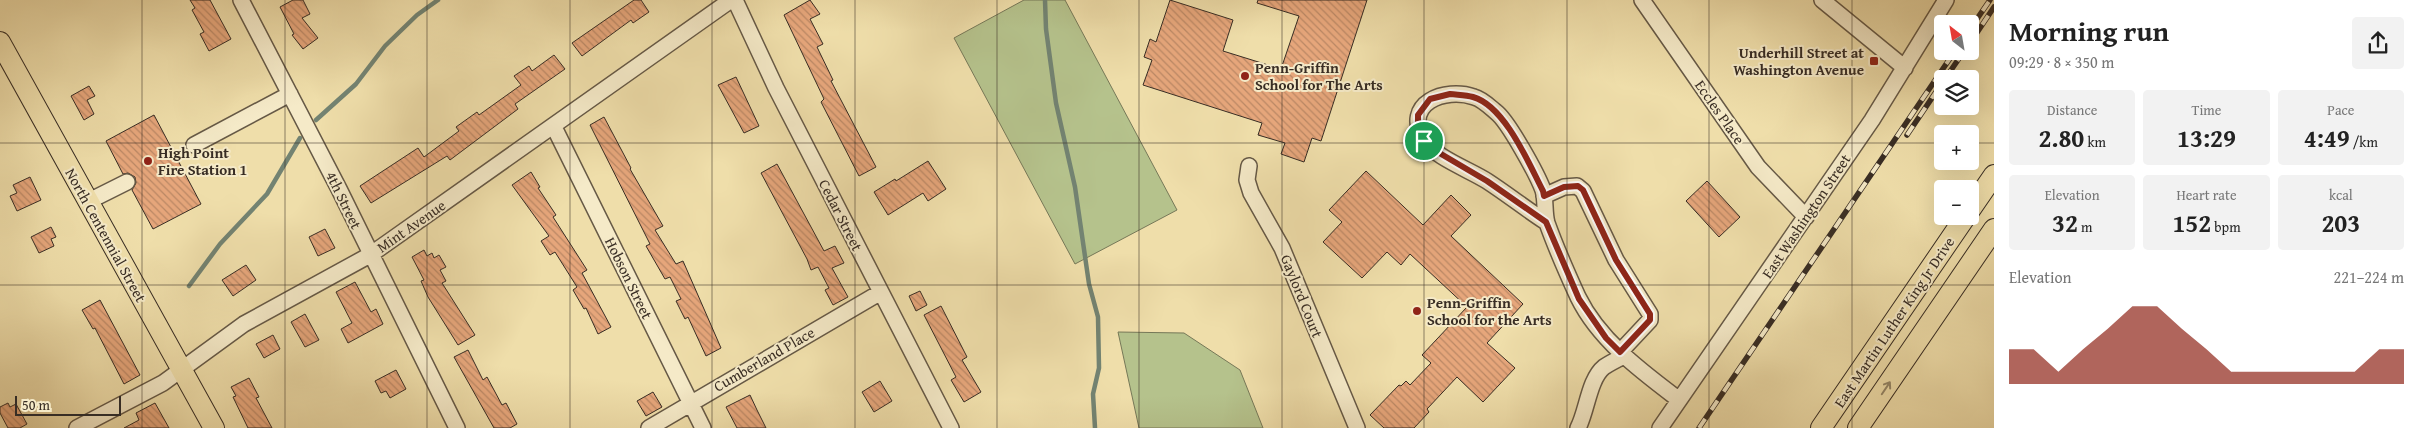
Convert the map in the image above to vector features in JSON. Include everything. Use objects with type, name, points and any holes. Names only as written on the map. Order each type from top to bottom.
[{"type":"main road","name":"North Centennial Street","points":[[0,42],[214,428]]},
{"type":"main road","points":[[1979,197],[1994,175]]},
{"type":"main road","name":"East Martin Luther King Jr Drive","points":[[1822,428],[1960,225]]},
{"type":"main road","name":"East Martin Luther King Jr Drive","points":[[1858,428],[1994,229]]},
{"type":"street","name":"4th Street","points":[[241,0],[457,428]]},
{"type":"street","name":"Mint Avenue","points":[[77,428],[163,384],[244,324],[370,255],[554,127],[731,0]]},
{"type":"street","name":"Cedar Street","points":[[735,0],[776,88],[951,428]]},
{"type":"street","name":"Eccles Place","points":[[1642,0],[1758,167],[1806,217]]},
{"type":"street","points":[[1822,0],[1905,68]]},
{"type":"street","name":"East Washington Street","points":[[1660,428],[1678,399],[1740,314],[1806,217],[1905,68],[1946,0]]},
{"type":"street","points":[[194,144],[290,94]]},
{"type":"street","points":[[1546,222],[1487,181],[1436,151],[1424,141],[1418,124],[1418,115],[1430,99],[1450,94],[1475,97],[1499,114],[1513,135],[1543,191],[1546,222],[1579,299],[1606,338],[1644,374],[1678,399]]},
{"type":"street","name":"Hobson Street","points":[[554,127],[703,428]]},
{"type":"street","name":"Gaylord Court","points":[[1249,166],[1247,180],[1251,193],[1282,248],[1357,428]]},
{"type":"street","points":[[87,202],[127,182]]},
{"type":"street","points":[[1544,196],[1564,187],[1578,186],[1583,190],[1616,260],[1650,314],[1650,320],[1622,354],[1597,376],[1590,390],[1586,413],[1578,428]]},
{"type":"street","name":"Cumberland Place","points":[[649,428],[881,292]]},
{"type":"green space","points":[[1024,0],[1065,0],[1177,210],[1075,264],[954,38]]},
{"type":"green space","points":[[1118,332],[1184,333],[1240,370],[1263,428],[1139,428]]},
{"type":"building","points":[[190,0],[210,0],[231,39],[209,51],[200,34],[204,32],[192,10],[195,8]]},
{"type":"building","points":[[293,0],[303,0],[310,14],[302,18],[318,38],[303,49],[292,35],[294,34],[280,7]]},
{"type":"building","points":[[634,0],[641,0],[649,12],[633,23],[631,20],[582,56],[572,43]]},
{"type":"building","points":[[810,0],[820,14],[810,19],[823,44],[817,47],[833,80],[831,81],[876,167],[859,176],[821,102],[824,99],[784,15]]},
{"type":"building","name":"Penn-Griffin School for The Arts","points":[[1170,0],[1233,20],[1223,51],[1281,69],[1299,16],[1257,3],[1258,0],[1367,0],[1321,141],[1312,138],[1304,162],[1281,154],[1285,143],[1258,135],[1262,123],[1143,85],[1152,60],[1144,57],[1150,39],[1156,42]]},
{"type":"building","points":[[554,55],[565,69],[515,104],[518,109],[450,160],[447,156],[371,203],[360,186],[418,148],[424,157],[459,131],[456,127],[477,112],[479,115],[521,85],[514,76],[529,66],[532,71]]},
{"type":"building","points":[[736,77],[759,126],[744,133],[718,85]]},
{"type":"building","points":[[89,86],[95,96],[87,100],[94,114],[84,120],[71,96]]},
{"type":"building","name":"High Point Fire Station 1","points":[[154,115],[201,204],[153,229],[132,190],[136,183],[135,177],[128,173],[123,174],[106,141]]},
{"type":"building","points":[[604,117],[630,169],[663,226],[655,230],[676,264],[683,261],[721,348],[706,356],[688,317],[685,319],[676,301],[681,299],[670,277],[665,279],[646,246],[650,244],[590,125]]},
{"type":"building","points":[[928,161],[946,189],[928,201],[923,193],[888,215],[874,192]]},
{"type":"building","points":[[777,164],[824,251],[835,246],[844,263],[832,268],[848,297],[833,305],[825,290],[829,288],[818,267],[811,270],[761,173]]},
{"type":"building","points":[[1366,171],[1423,225],[1451,195],[1471,215],[1451,236],[1523,304],[1487,343],[1515,368],[1483,402],[1457,377],[1427,409],[1429,412],[1414,428],[1384,428],[1370,415],[1399,385],[1401,386],[1406,381],[1410,385],[1431,363],[1422,355],[1467,307],[1410,254],[1401,265],[1387,252],[1362,278],[1323,242],[1342,222],[1329,210]]},
{"type":"building","points":[[531,172],[540,187],[538,188],[556,215],[553,217],[587,270],[582,273],[611,327],[598,334],[586,308],[584,309],[573,290],[577,287],[555,252],[550,255],[541,241],[549,236],[512,185]]},
{"type":"building","points":[[30,177],[41,200],[17,211],[10,196],[17,193],[13,185]]},
{"type":"building","points":[[1707,181],[1740,217],[1719,237],[1686,201]]},
{"type":"building","points":[[51,227],[56,237],[51,239],[54,246],[39,253],[31,237]]},
{"type":"building","points":[[325,229],[335,248],[318,256],[309,237]]},
{"type":"building","points":[[424,250],[427,256],[432,253],[434,258],[439,255],[446,267],[440,270],[446,281],[442,283],[475,335],[458,345],[428,297],[421,281],[424,280],[412,257]]},
{"type":"building","points":[[246,265],[256,280],[233,296],[222,280]]},
{"type":"building","points":[[355,282],[371,312],[376,309],[383,324],[348,343],[341,329],[352,323],[336,292]]},
{"type":"building","points":[[920,291],[927,305],[916,311],[909,296]]},
{"type":"building","points":[[100,300],[140,375],[124,384],[95,328],[93,329],[82,310]]},
{"type":"building","points":[[941,306],[967,357],[962,360],[981,392],[964,402],[951,380],[956,377],[924,315]]},
{"type":"building","points":[[305,314],[319,340],[305,347],[291,322]]},
{"type":"building","points":[[273,335],[280,349],[264,358],[256,344]]},
{"type":"building","points":[[468,350],[483,380],[487,377],[502,405],[506,403],[517,424],[510,428],[494,428],[454,357]]},
{"type":"building","points":[[396,370],[406,389],[390,398],[386,391],[381,393],[375,381]]},
{"type":"building","points":[[249,378],[259,397],[256,398],[272,428],[248,428],[233,397],[236,396],[231,387]]},
{"type":"building","points":[[880,381],[892,401],[874,412],[862,392]]},
{"type":"building","points":[[653,392],[662,407],[646,416],[637,401]]},
{"type":"building","points":[[750,395],[766,428],[737,428],[726,407]]},
{"type":"building","points":[[8,403],[10,407],[16,404],[27,424],[20,428],[8,428],[0,413],[0,407]]},
{"type":"building","points":[[155,403],[169,428],[124,428],[139,420],[136,413]]},
{"type":"waterway","points":[[316,120],[356,84],[385,46],[417,15],[438,0]]},
{"type":"waterway","points":[[1045,0],[1046,29],[1056,103],[1075,187],[1089,284],[1098,317],[1099,368],[1093,394],[1095,428]]},
{"type":"waterway","points":[[189,286],[220,244],[267,194],[300,138]]},
{"type":"railway","points":[[1979,16],[1990,0]]},
{"type":"railway","points":[[1979,30],[1994,7]]},
{"type":"railway","points":[[1699,428],[1949,60]]},
{"type":"railway","points":[[1951,70],[1958,60]]},
{"type":"railway","points":[[1907,135],[1934,95]]},
{"type":"place","name":"Underhill Street at Washington Avenue","points":[[1874,61]]},
{"type":"place","name":"Penn-Griffin School for The Arts","points":[[1245,76]]},
{"type":"place","name":"High Point Fire Station 1","points":[[148,161]]},
{"type":"place","name":"Penn-Griffin School for the Arts","points":[[1417,311]]},
{"type":"route","points":[[1450,94],[1475,97],[1499,114],[1513,135],[1544,196],[1564,187],[1578,186],[1583,190],[1601,231],[1616,260],[1650,314],[1650,320],[1620,352],[1606,338],[1579,299],[1546,222],[1487,181],[1436,151],[1424,141],[1418,124],[1418,115],[1430,99],[1450,94]]}]
